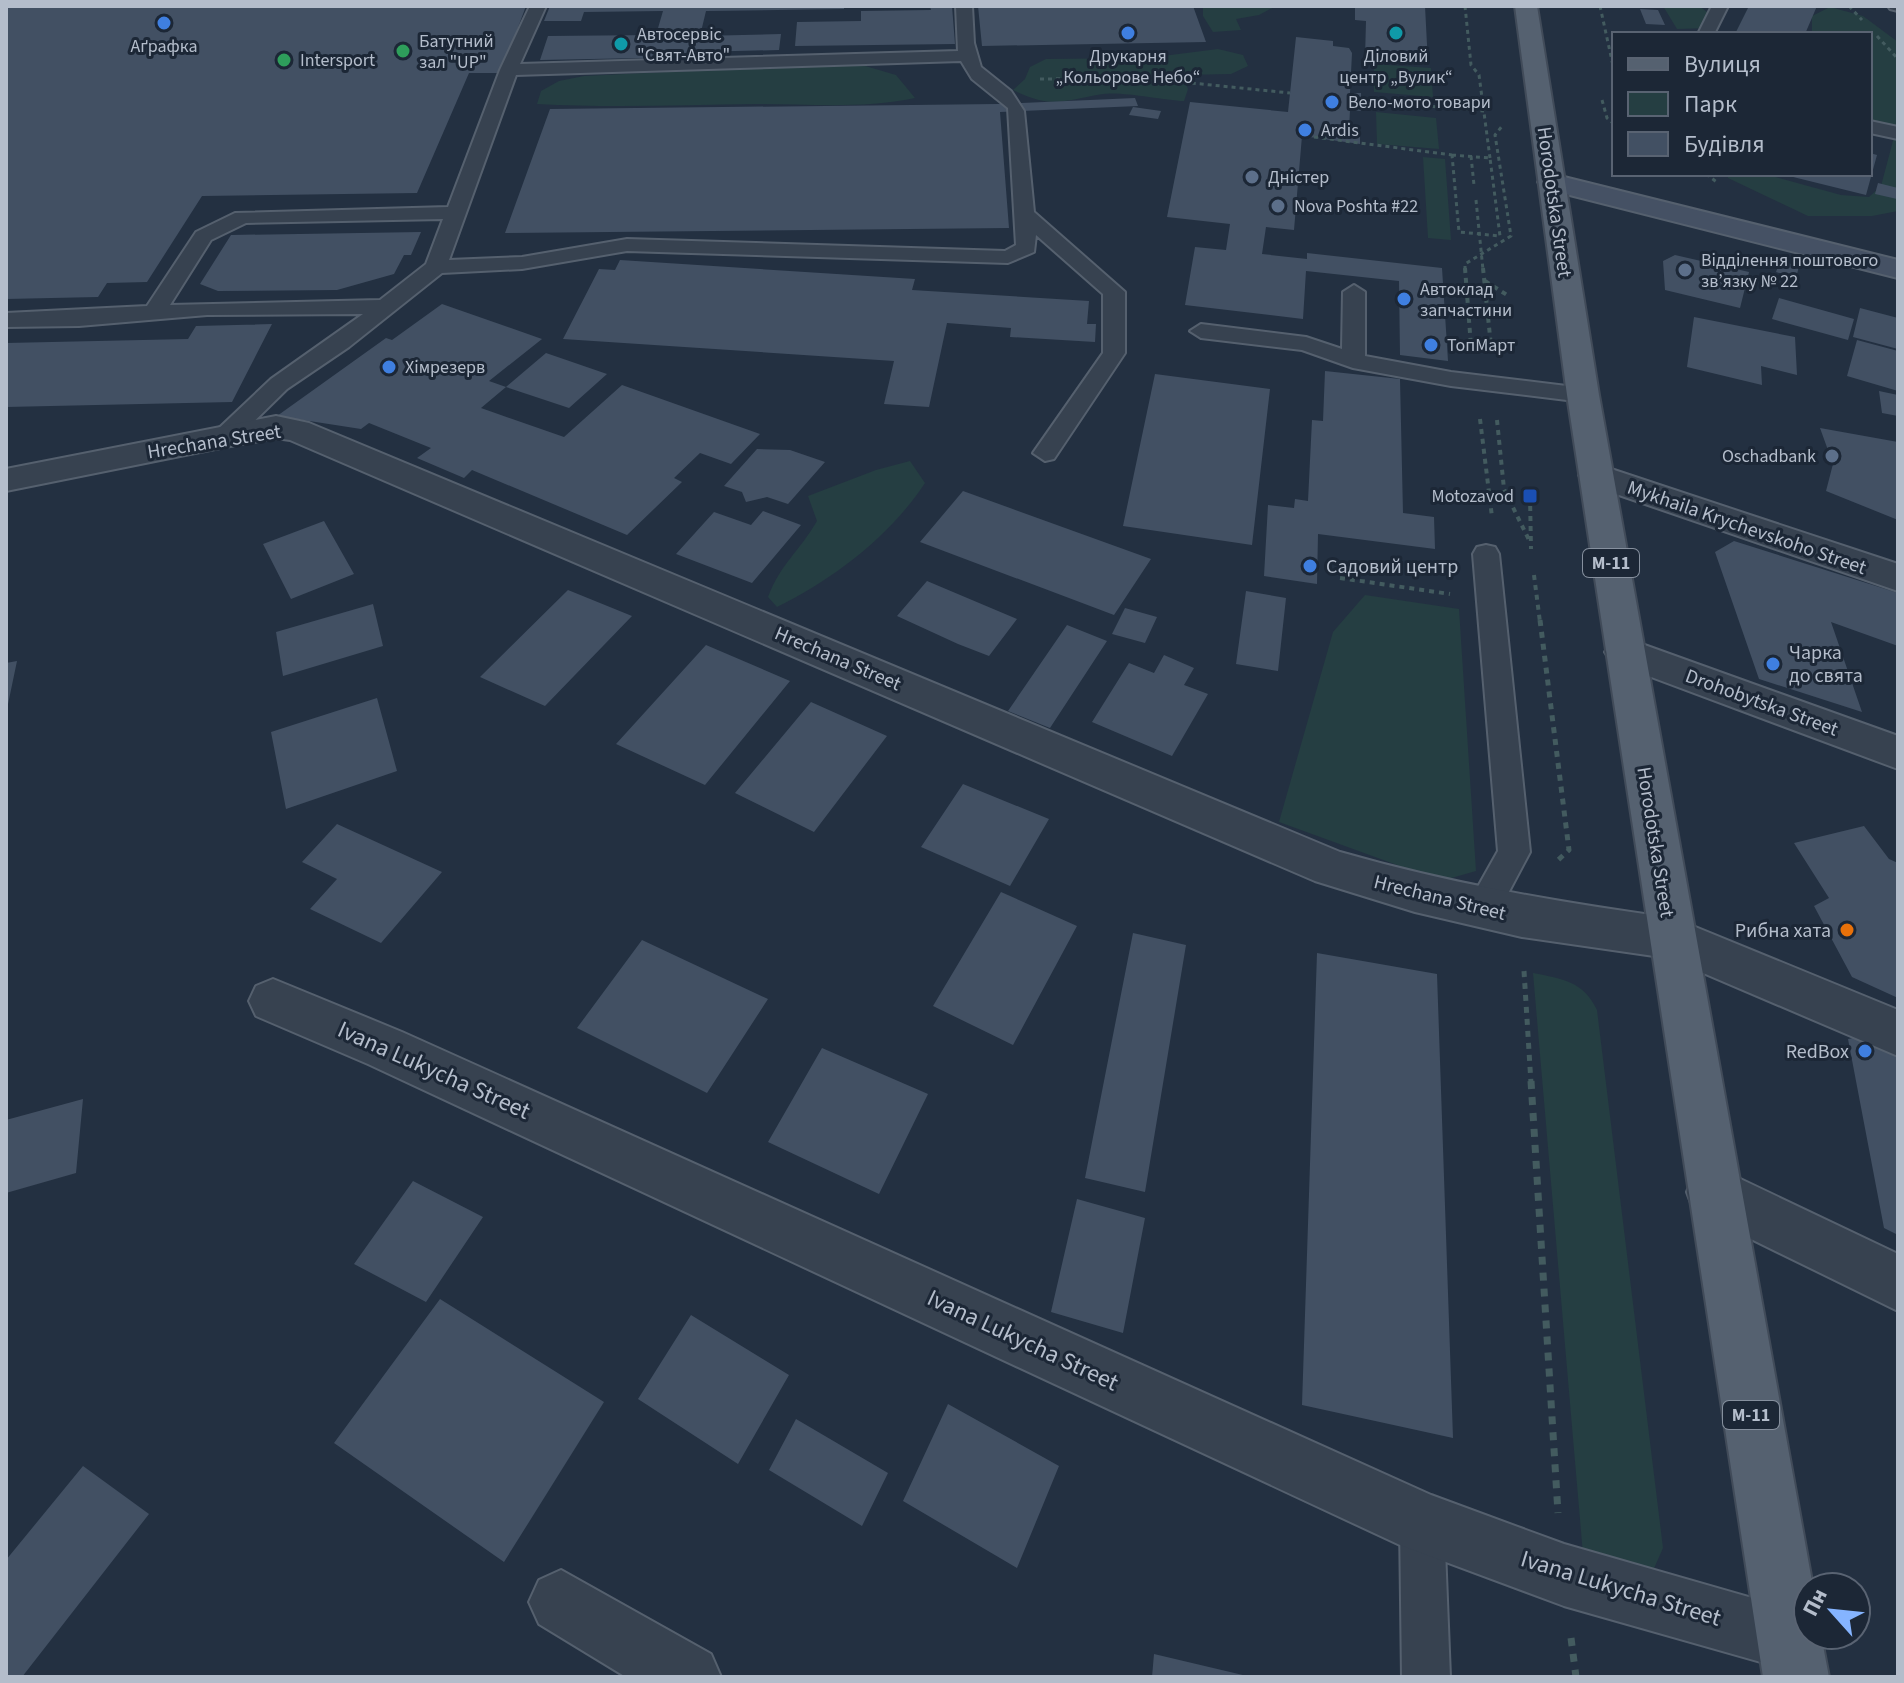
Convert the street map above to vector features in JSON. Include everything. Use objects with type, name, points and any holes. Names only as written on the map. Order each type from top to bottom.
[{"type":"main road","name":"Horodotska Street","points":[[1526,6],[1583,395],[1792,1657]]},
{"type":"main road","points":[[1552,182],[1897,265]]},
{"type":"street","name":"Hrechana Street","points":[[6,480],[276,427],[297,430],[1331,868],[1522,917],[1672,938],[1750,968],[1898,1033]]},
{"type":"street","name":"Mykhaila Krychevskoho Street","points":[[1596,475],[1898,578]]},
{"type":"street","name":"Drohobytska Street","points":[[1625,652],[1898,753]]},
{"type":"street","name":"Ivana Lukycha Street","points":[[273,1001],[385,1048],[1422,1523],[1792,1657]]},
{"type":"street","points":[[1713,1192],[1898,1283]]},
{"type":"street","points":[[561,1602],[688,1677]]},
{"type":"lane","points":[[225,436],[279,384],[387,307],[436,267],[509,70],[538,6]]},
{"type":"lane","points":[[436,267],[522,263],[627,245],[1008,257],[1027,248],[1013,108],[1003,91],[975,74],[968,56],[964,6]]},
{"type":"lane","points":[[1707,32],[1720,6]]},
{"type":"lane","points":[[509,70],[968,56]]},
{"type":"lane","points":[[1872,127],[1898,133]]},
{"type":"lane","points":[[154,313],[203,236],[242,217],[457,213]]},
{"type":"lane","points":[[1024,214],[1114,292],[1114,353],[1045,453]]},
{"type":"lane","points":[[1353,361],[1354,292]]},
{"type":"lane","points":[[6,320],[207,308],[387,307]]},
{"type":"lane","points":[[1201,331],[1306,344],[1353,361],[1476,382],[1583,395]]},
{"type":"lane","points":[[1483,908],[1514,852],[1490,540]]},
{"type":"lane","points":[[1422,1523],[1426,1677]]},
{"type":"path","points":[[1452,155],[1459,232],[1500,236],[1479,75],[1471,65],[1465,6]]},
{"type":"path","points":[[1600,6],[1612,59]]},
{"type":"path","points":[[1607,33],[1612,34]]},
{"type":"path","points":[[1276,92],[1290,93]]},
{"type":"path","points":[[1361,100],[1484,111]]},
{"type":"path","points":[[1602,100],[1607,118],[1612,122]]},
{"type":"path","points":[[1490,540],[1464,282],[1465,264],[1481,251],[1511,236],[1495,135]]},
{"type":"path","points":[[1314,137],[1490,158]]},
{"type":"path","points":[[1471,156],[1474,185]]},
{"type":"path","points":[[1476,200],[1491,351]]},
{"type":"path","points":[[1485,281],[1507,295]]},
{"type":"path","points":[[1497,412],[1504,489],[1530,541]]},
{"type":"path","points":[[1530,496],[1532,554]]},
{"type":"path","points":[[1533,567],[1569,850],[1549,869]]},
{"type":"path","points":[[1340,578],[1458,595]]},
{"type":"path","points":[[1524,971],[1558,1520]]},
{"type":"path","points":[[1571,1633],[1576,1677]]},
{"type":"green space","points":[[1203,6],[1276,6],[1259,15],[1236,19],[1241,30],[1213,32],[1203,16]]},
{"type":"green space","points":[[1663,6],[1699,6],[1718,20],[1708,28],[1677,29]]},
{"type":"green space","points":[[1830,7],[1863,16],[1898,42],[1898,211],[1872,216],[1808,216],[1728,178],[1771,176],[1841,195],[1869,197],[1881,186],[1894,137],[1872,126],[1872,32],[1812,32],[1812,16]]},
{"type":"green space","points":[[1218,49],[1243,55],[1248,66],[1231,74],[1182,75],[1188,89],[1184,101],[1111,93],[1049,102],[1013,90],[1025,79],[1030,67],[1046,59],[1147,58]]},
{"type":"green space","points":[[855,63],[896,75],[915,98],[876,104],[836,105],[537,104],[541,91],[559,81],[584,76]]},
{"type":"green space","points":[[1374,64],[1431,68],[1433,97],[1374,92]]},
{"type":"green space","points":[[1376,112],[1436,118],[1439,149],[1377,144]]},
{"type":"green space","points":[[1423,157],[1445,159],[1451,240],[1428,238]]},
{"type":"green space","points":[[910,461],[925,483],[895,521],[840,569],[777,607],[768,597],[773,585],[817,521],[808,496],[876,470]]},
{"type":"green space","points":[[1365,595],[1459,609],[1476,871],[1441,881],[1279,822],[1333,632]]},
{"type":"green space","points":[[1533,973],[1579,987],[1597,1010],[1663,1548],[1652,1573],[1584,1566]]},
{"type":"building","points":[[6,6],[526,6],[501,73],[469,73],[417,193],[202,196],[147,282],[107,283],[98,297],[6,299]]},
{"type":"building","points":[[550,6],[844,6],[844,9],[706,11],[700,36],[781,34],[779,50],[696,52],[694,57],[540,60],[548,36],[656,35],[663,11],[584,12],[581,21],[544,21]]},
{"type":"building","points":[[930,6],[952,6],[955,44],[795,46],[797,22],[861,21],[861,11],[931,10]]},
{"type":"building","points":[[978,6],[1193,6],[1206,42],[982,46]]},
{"type":"building","name":"Діловий центр „Вулик“","points":[[1355,6],[1425,6],[1428,64],[1365,58],[1366,21],[1355,20]]},
{"type":"building","points":[[1749,6],[1817,6],[1806,32],[1736,32]]},
{"type":"building","points":[[1640,9],[1658,10],[1665,25],[1646,24]]},
{"type":"building","points":[[1296,37],[1333,41],[1333,46],[1349,48],[1352,53],[1350,93],[1361,93],[1361,111],[1350,110],[1349,130],[1360,131],[1360,144],[1302,136],[1294,230],[1266,227],[1262,254],[1307,259],[1307,253],[1442,268],[1448,361],[1400,355],[1399,281],[1306,271],[1303,319],[1185,305],[1195,247],[1226,250],[1230,224],[1167,217],[1190,102],[1288,112]]},
{"type":"building","points":[[1135,98],[1138,106],[1000,112],[1009,228],[505,233],[550,109],[997,104]]},
{"type":"building","points":[[1133,107],[1161,111],[1158,119],[1129,115]]},
{"type":"building","points":[[1872,154],[1877,155],[1872,173]]},
{"type":"building","points":[[1789,176],[1871,176],[1866,195]]},
{"type":"building","points":[[1878,183],[1898,188],[1897,199],[1875,194]]},
{"type":"building","points":[[421,232],[411,255],[404,255],[394,274],[337,290],[218,291],[200,284],[231,235]]},
{"type":"building","points":[[1675,255],[1749,272],[1740,308],[1665,290],[1663,261]]},
{"type":"building","points":[[620,260],[915,279],[912,290],[1089,301],[1087,324],[1096,324],[1095,342],[1010,337],[1011,328],[947,323],[929,407],[884,404],[894,361],[563,339],[599,269],[615,270]]},
{"type":"building","points":[[1780,261],[1799,266],[1796,278],[1776,272]]},
{"type":"building","points":[[1779,298],[1854,319],[1848,340],[1772,319]]},
{"type":"building","points":[[442,304],[542,339],[489,381],[506,387],[481,408],[564,437],[622,385],[760,434],[731,464],[700,453],[674,478],[682,482],[627,535],[472,470],[464,478],[417,458],[431,448],[369,423],[361,429],[277,416],[386,338],[392,340]]},
{"type":"building","points":[[1860,308],[1898,318],[1898,349],[1853,337]]},
{"type":"building","points":[[1694,317],[1795,337],[1797,375],[1761,366],[1762,385],[1687,367]]},
{"type":"building","points":[[272,324],[232,402],[6,407],[6,343],[188,339],[196,326]]},
{"type":"building","points":[[1857,340],[1898,351],[1898,391],[1847,376]]},
{"type":"building","points":[[546,353],[607,374],[569,408],[506,387]]},
{"type":"building","points":[[1325,371],[1400,379],[1403,513],[1434,517],[1435,549],[1318,534],[1317,584],[1264,576],[1268,505],[1294,508],[1295,499],[1308,501],[1312,420],[1323,421]]},
{"type":"building","points":[[1155,374],[1270,389],[1252,545],[1123,526]]},
{"type":"building","points":[[1879,391],[1898,395],[1898,416],[1882,413]]},
{"type":"building","points":[[1820,428],[1898,442],[1898,520],[1826,491],[1833,464]]},
{"type":"building","points":[[757,449],[790,450],[825,462],[788,504],[767,497],[746,502],[742,492],[724,486]]},
{"type":"building","points":[[963,491],[1151,559],[1114,615],[920,542]]},
{"type":"building","points":[[763,511],[801,525],[752,583],[676,554],[714,512],[751,525]]},
{"type":"building","points":[[324,521],[354,574],[291,599],[263,544]]},
{"type":"building","points":[[1734,541],[1898,593],[1898,646],[1831,622],[1862,712],[1759,679],[1715,552]]},
{"type":"building","points":[[927,581],[1017,619],[989,656],[897,616]]},
{"type":"building","points":[[568,590],[632,616],[545,706],[480,677]]},
{"type":"building","points":[[1246,591],[1286,598],[1278,671],[1236,664]]},
{"type":"building","points":[[373,604],[383,646],[283,676],[276,632]]},
{"type":"building","points":[[1125,608],[1157,617],[1145,643],[1112,634]]},
{"type":"building","points":[[1067,625],[1107,641],[1050,728],[1008,711]]},
{"type":"building","points":[[706,645],[790,681],[705,785],[616,744]]},
{"type":"building","points":[[1164,655],[1194,668],[1184,685],[1208,694],[1172,756],[1092,722],[1129,663],[1154,673]]},
{"type":"building","points":[[17,661],[7,709],[6,663]]},
{"type":"building","points":[[377,698],[397,771],[286,809],[271,732]]},
{"type":"building","points":[[811,702],[887,736],[814,832],[735,793]]},
{"type":"building","points":[[963,784],[1049,819],[1010,886],[921,847]]},
{"type":"building","points":[[337,824],[442,872],[381,943],[310,909],[337,879],[302,862]]},
{"type":"building","points":[[1864,826],[1889,859],[1898,863],[1898,998],[1852,977],[1814,906],[1829,898],[1794,843]]},
{"type":"building","points":[[1001,892],[1077,926],[1013,1045],[933,1006]]},
{"type":"building","points":[[1133,933],[1186,945],[1145,1192],[1085,1178]]},
{"type":"building","points":[[642,940],[768,999],[707,1093],[577,1028]]},
{"type":"building","points":[[1317,953],[1437,974],[1453,1438],[1302,1405]]},
{"type":"building","points":[[1877,1033],[1898,1043],[1898,1235],[1884,1228],[1848,1039]]},
{"type":"building","points":[[822,1048],[928,1094],[879,1194],[768,1142]]},
{"type":"building","points":[[83,1099],[76,1173],[6,1193],[6,1120]]},
{"type":"building","points":[[413,1181],[483,1217],[426,1302],[354,1264]]},
{"type":"building","points":[[1077,1199],[1145,1218],[1123,1333],[1051,1312]]},
{"type":"building","points":[[440,1299],[604,1402],[504,1562],[334,1443]]},
{"type":"building","points":[[691,1315],[789,1375],[738,1464],[638,1399]]},
{"type":"building","points":[[948,1404],[1059,1466],[1017,1568],[903,1501]]},
{"type":"building","points":[[796,1419],[888,1473],[862,1526],[769,1470]]},
{"type":"building","points":[[83,1466],[149,1514],[22,1677],[6,1677],[6,1560]]},
{"type":"building","points":[[1154,1654],[1247,1676],[1247,1677],[1152,1677]]},
{"type":"place","name":"Аґрафка","points":[[164,23]]},
{"type":"place","name":"Друкарня „Кольорове Небо“","points":[[1128,33]]},
{"type":"place","name":"Діловий центр „Вулик“","points":[[1396,33]]},
{"type":"place","name":"Автосервіс \"Свят-Авто\"","points":[[621,44]]},
{"type":"place","name":"Батутний зал \"UP\"","points":[[403,51]]},
{"type":"place","name":"Intersport","points":[[284,60]]},
{"type":"place","name":"Вело-мото товари","points":[[1332,102]]},
{"type":"place","name":"Ardis","points":[[1305,130]]},
{"type":"place","name":"Дністер","points":[[1252,177]]},
{"type":"place","name":"Nova Poshta #22","points":[[1278,206]]},
{"type":"place","name":"Відділення поштового зв’язку № 22","points":[[1685,270]]},
{"type":"place","name":"Автоклад запчастини","points":[[1404,299]]},
{"type":"place","name":"ТопМарт","points":[[1431,345]]},
{"type":"place","name":"Хімрезерв","points":[[389,367]]},
{"type":"place","name":"Oschadbank","points":[[1832,456]]},
{"type":"place","name":"Motozavod","points":[[1530,496]]},
{"type":"place","name":"Садовий центр","points":[[1310,566]]},
{"type":"place","name":"Чарка до свята","points":[[1773,664]]},
{"type":"place","name":"Рибна хата","points":[[1847,930]]},
{"type":"place","name":"RedBox","points":[[1865,1051]]}]
